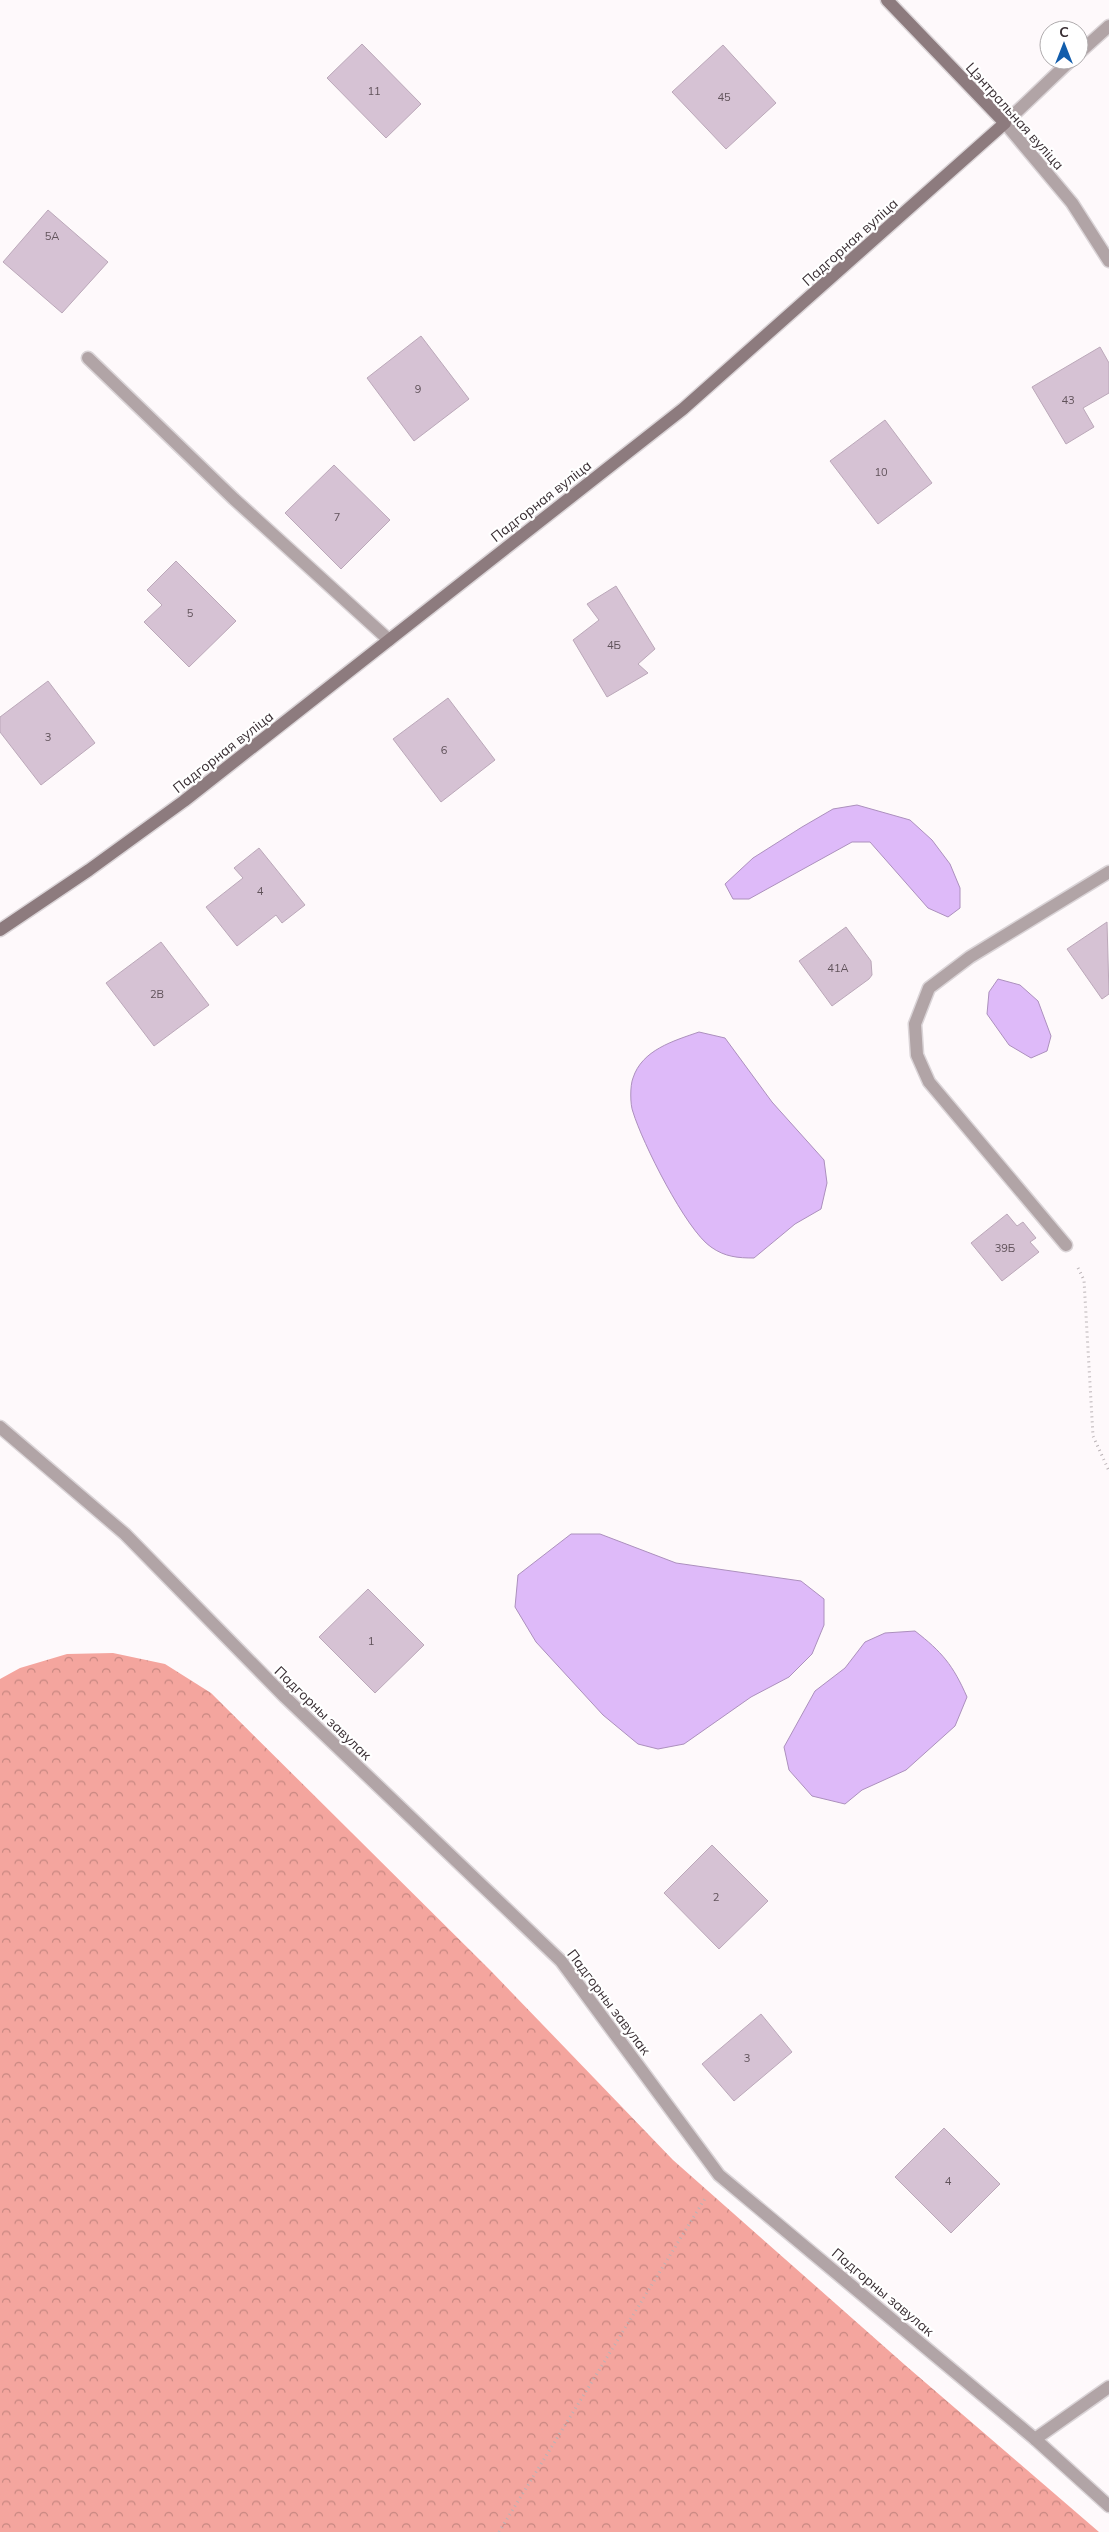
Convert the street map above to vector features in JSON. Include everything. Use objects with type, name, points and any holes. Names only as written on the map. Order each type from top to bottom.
[{"type":"street","name":"Цэнтральная вуліца","points":[[887,0],[1004,123],[1072,203],[1109,261]]},
{"type":"street","points":[[1089,44],[1109,26]]},
{"type":"street","name":"Падгорная вуліца","points":[[0,930],[89,870],[184,801],[683,409],[1004,123],[1060,70]]},
{"type":"street","points":[[88,358],[234,499],[388,640]]},
{"type":"street","points":[[1066,1245],[929,1082],[917,1055],[915,1024],[929,988],[970,957],[1109,872]]},
{"type":"street","name":"Падгорны завулак","points":[[0,1427],[125,1534],[285,1697],[561,1962],[720,2175],[1035,2439],[1109,2506]]},
{"type":"street","points":[[1035,2439],[1109,2387]]},
{"type":"path","points":[[1066,1245],[1084,1280],[1093,1436],[1109,1471]]},
{"type":"path","points":[[499,2532],[720,2175]]},
{"type":"green space","points":[[113,1653],[165,1664],[211,1693],[490,1970],[673,2160],[905,2365],[1099,2532],[0,2532],[0,1679],[20,1668],[67,1654]]},
{"type":"shaded area","points":[[857,805],[910,820],[932,840],[950,864],[960,888],[960,908],[948,917],[928,908],[870,842],[852,842],[749,899],[733,899],[725,884],[753,858],[833,809]]},
{"type":"shaded area","points":[[998,979],[1020,985],[1038,1001],[1051,1036],[1047,1051],[1031,1058],[1009,1045],[987,1014],[989,992]]},
{"type":"shaded area","points":[[699,1032],[725,1038],[772,1102],[824,1160],[827,1183],[821,1209],[795,1224],[754,1258],[737,1257],[721,1253],[701,1238],[666,1184],[645,1143],[632,1109],[632,1081],[637,1068],[643,1060],[669,1043]]},
{"type":"shaded area","points":[[571,1534],[600,1534],[676,1563],[801,1581],[824,1599],[824,1625],[812,1654],[789,1677],[751,1697],[684,1744],[658,1749],[638,1744],[603,1715],[536,1642],[515,1607],[518,1575]]},
{"type":"shaded area","points":[[915,1631],[946,1660],[957,1676],[967,1697],[955,1726],[906,1770],[862,1790],[845,1804],[812,1796],[789,1770],[784,1747],[815,1691],[845,1668],[865,1642],[885,1633]]},
{"type":"building","points":[[362,44],[421,104],[386,138],[327,78]]},
{"type":"building","points":[[723,45],[776,103],[726,149],[672,92]]},
{"type":"building","points":[[48,210],[108,262],[62,313],[3,262]]},
{"type":"building","points":[[421,336],[469,399],[414,441],[367,378]]},
{"type":"building","points":[[1100,347],[1109,363],[1109,393],[1083,408],[1094,427],[1066,444],[1032,387]]},
{"type":"building","points":[[885,420],[932,483],[878,524],[830,461]]},
{"type":"building","points":[[334,465],[390,520],[341,569],[285,513]]},
{"type":"building","points":[[176,561],[236,621],[189,667],[144,622],[162,605],[147,590]]},
{"type":"building","points":[[616,586],[655,649],[638,664],[648,673],[607,697],[573,640],[599,620],[587,604]]},
{"type":"building","points":[[48,681],[95,743],[41,785],[0,732],[0,717]]},
{"type":"building","points":[[448,698],[495,760],[441,802],[393,739]]},
{"type":"building","points":[[259,848],[305,905],[282,923],[276,915],[237,946],[206,907],[243,878],[234,868]]},
{"type":"building","points":[[1107,922],[1109,994],[1102,999],[1067,949]]},
{"type":"building","points":[[846,927],[871,961],[872,975],[832,1006],[799,961]]},
{"type":"building","points":[[161,942],[209,1005],[154,1046],[106,983]]},
{"type":"building","points":[[1007,1214],[1017,1226],[1023,1222],[1036,1238],[1030,1242],[1039,1252],[1002,1281],[971,1243]]},
{"type":"building","points":[[368,1589],[424,1645],[375,1693],[319,1637]]},
{"type":"building","points":[[712,1845],[768,1901],[719,1949],[664,1893]]},
{"type":"building","points":[[761,2014],[792,2052],[734,2101],[702,2064]]},
{"type":"building","points":[[944,2128],[1000,2184],[951,2233],[895,2177]]}]
